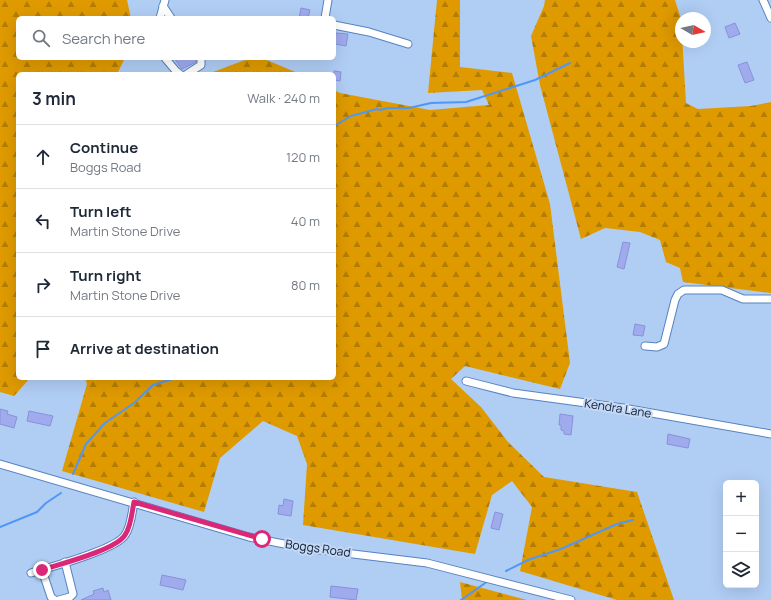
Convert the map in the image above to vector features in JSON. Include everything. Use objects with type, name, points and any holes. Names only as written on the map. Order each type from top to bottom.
[{"type":"street","points":[[325,16],[328,0]]},
{"type":"street","points":[[764,0],[771,18]]},
{"type":"street","points":[[161,16],[164,3]]},
{"type":"street","points":[[164,3],[170,16]]},
{"type":"street","points":[[336,25],[369,32],[408,44]]},
{"type":"street","points":[[166,60],[177,72]]},
{"type":"street","points":[[190,72],[201,65],[201,60]]},
{"type":"street","points":[[645,346],[658,348],[664,344],[678,294],[684,290],[722,290],[743,299],[771,299]]},
{"type":"street","name":"Kendra Lane","points":[[466,381],[513,393],[623,408],[771,434]]},
{"type":"street","name":"Boggs Road","points":[[0,464],[250,537],[304,548],[427,563],[570,600]]},
{"type":"street","points":[[31,574],[98,552],[121,541],[126,535],[134,502]]},
{"type":"street","points":[[59,600],[70,597],[73,594],[65,562]]},
{"type":"street","points":[[42,570],[51,597],[56,600]]},
{"type":"green space","points":[[0,0],[127,0],[131,16],[16,16],[16,60],[124,60],[118,72],[16,72],[16,380],[28,380],[14,396],[0,392]]},
{"type":"green space","points":[[437,0],[460,0],[460,67],[512,73],[550,204],[570,363],[560,389],[465,366],[451,379],[481,407],[508,442],[544,477],[637,492],[674,600],[617,600],[520,571],[532,507],[512,481],[492,495],[475,554],[303,525],[307,464],[297,436],[263,421],[220,458],[204,512],[62,471],[87,384],[86,380],[336,380],[336,91],[430,110],[489,105],[482,90],[428,93]]},
{"type":"green space","points":[[545,0],[675,0],[679,12],[675,12],[675,48],[683,48],[686,103],[698,109],[751,106],[771,102],[771,293],[683,282],[680,268],[666,262],[660,240],[640,232],[605,228],[581,239],[540,85],[531,36],[544,6]]},
{"type":"green space","points":[[245,60],[267,60],[295,72],[213,72]]},
{"type":"green space","points":[[460,582],[527,600],[462,600]]},
{"type":"building","points":[[301,8],[310,10],[308,16],[299,16]]},
{"type":"building","points":[[735,23],[740,34],[729,38],[725,27]]},
{"type":"building","points":[[336,33],[348,34],[346,46],[336,44]]},
{"type":"building","points":[[175,60],[196,60],[196,62],[182,69]]},
{"type":"building","points":[[747,62],[754,80],[745,83],[738,65]]},
{"type":"building","points":[[334,71],[341,72],[340,81],[336,80],[336,72]]},
{"type":"building","points":[[623,242],[630,243],[624,269],[617,267]]},
{"type":"building","points":[[635,324],[645,326],[643,336],[633,335]]},
{"type":"building","points":[[0,409],[8,411],[7,414],[17,417],[14,428],[0,424]]},
{"type":"building","points":[[29,411],[53,416],[50,426],[27,421]]},
{"type":"building","points":[[560,414],[573,416],[571,435],[564,434],[564,431],[561,430],[561,425],[559,425]]},
{"type":"building","points":[[668,434],[690,439],[688,448],[667,444]]},
{"type":"building","points":[[284,499],[293,501],[291,516],[278,514],[279,505],[283,506]]},
{"type":"building","points":[[495,512],[503,514],[499,530],[491,528]]},
{"type":"building","points":[[162,575],[186,580],[183,590],[160,585]]},
{"type":"building","points":[[331,586],[358,589],[356,600],[330,597]]},
{"type":"building","points":[[103,588],[104,592],[108,590],[111,600],[81,600],[94,594],[93,591]]},
{"type":"waterway","points":[[336,125],[351,116],[377,109],[409,108],[431,103],[466,102],[535,80],[570,63]]},
{"type":"waterway","points":[[73,474],[86,444],[105,423],[134,403],[153,385],[169,380]]},
{"type":"waterway","points":[[0,527],[37,512],[46,503],[61,493]]},
{"type":"waterway","points":[[506,571],[528,560],[561,549],[617,524],[633,520]]},
{"type":"waterway","points":[[461,600],[488,581]]},
{"type":"route","points":[[42,570],[98,552],[121,541],[126,535],[134,502],[250,537],[262,539]]}]
